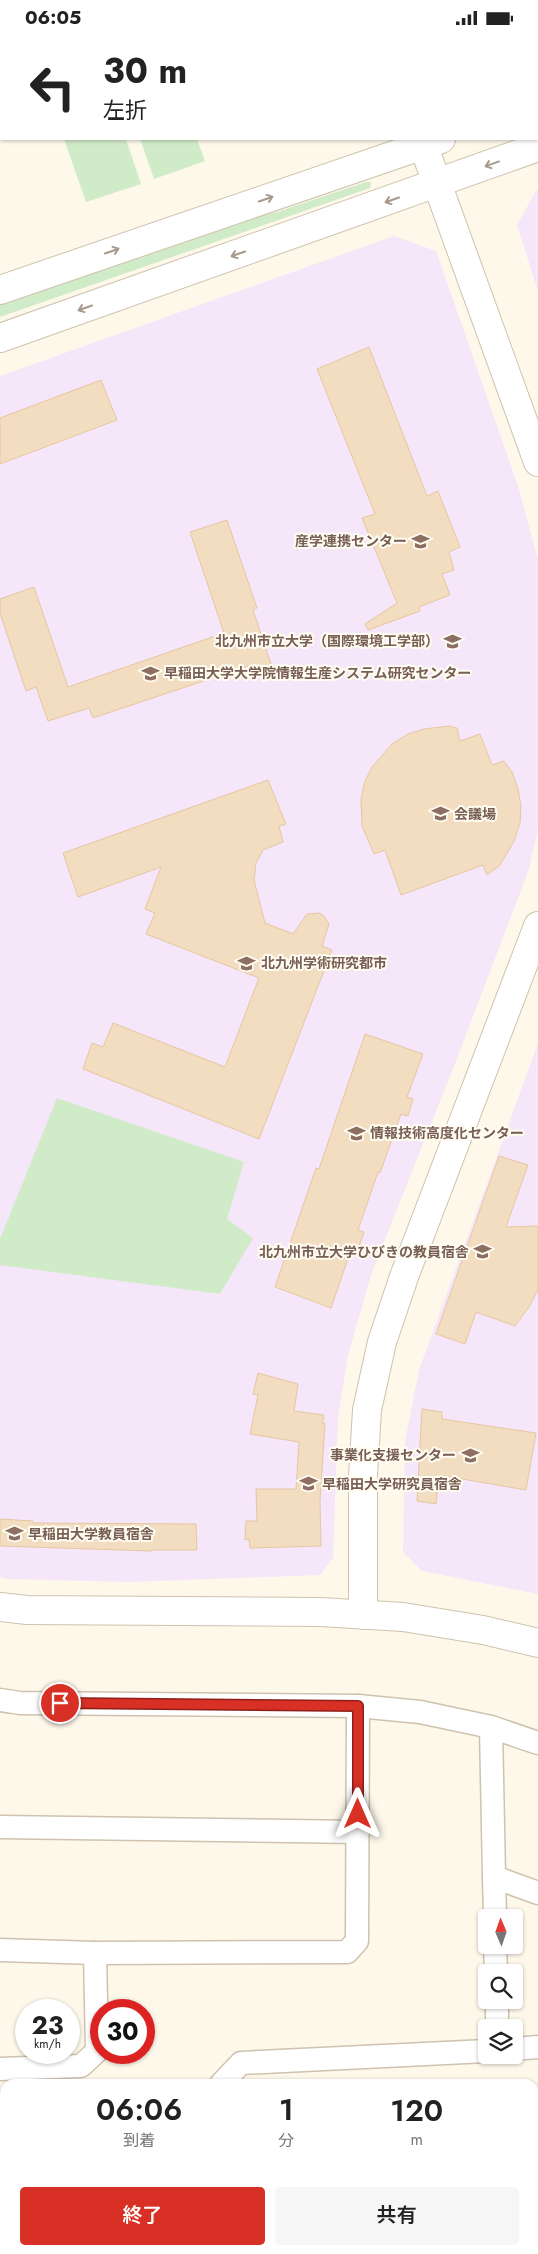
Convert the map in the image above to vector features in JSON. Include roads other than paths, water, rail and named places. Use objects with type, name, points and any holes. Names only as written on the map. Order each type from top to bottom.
[{"type":"street","points":[[0,290],[428,141],[438,184],[538,462]]},
{"type":"street","points":[[0,338],[538,147]]},
{"type":"street","points":[[363,1615],[363,1476],[367,1411],[382,1342],[405,1274],[538,926]]},
{"type":"street","points":[[0,1607],[26,1610],[321,1612],[404,1617],[474,1628],[538,1643]]},
{"type":"street","points":[[0,1700],[20,1703],[358,1706],[420,1712],[491,1727],[538,1743]]},
{"type":"street","points":[[0,1950],[95,1953],[347,1952],[357,1941],[358,1706]]},
{"type":"street","points":[[491,1727],[495,1909]]},
{"type":"street","points":[[0,1827],[358,1832]]},
{"type":"street","points":[[494,1877],[538,1893]]},
{"type":"street","points":[[0,2069],[81,2066],[97,2051],[95,1953]]},
{"type":"street","points":[[523,2048],[538,2047]]},
{"type":"street","points":[[226,2079],[241,2063],[478,2051]]},
{"type":"place","name":"産学連携センター","points":[[421,541]]},
{"type":"place","name":"北九州市立大学（国際環境工学部）","points":[[453,641]]},
{"type":"place","name":"早稲田大学大学院情報生産システム研究センター","points":[[150,673]]},
{"type":"place","name":"会議場","points":[[440,814]]},
{"type":"place","name":"北九州学術研究都市","points":[[247,963]]},
{"type":"place","name":"情報技術高度化センター","points":[[356,1133]]},
{"type":"place","name":"北九州市立大学ひびきの教員宿舎","points":[[483,1252]]},
{"type":"place","name":"事業化支援センター","points":[[470,1455]]},
{"type":"place","name":"早稲田大学研究員宿舎","points":[[308,1484]]},
{"type":"place","name":"早稲田大学教員宿舎","points":[[14,1534]]}]
